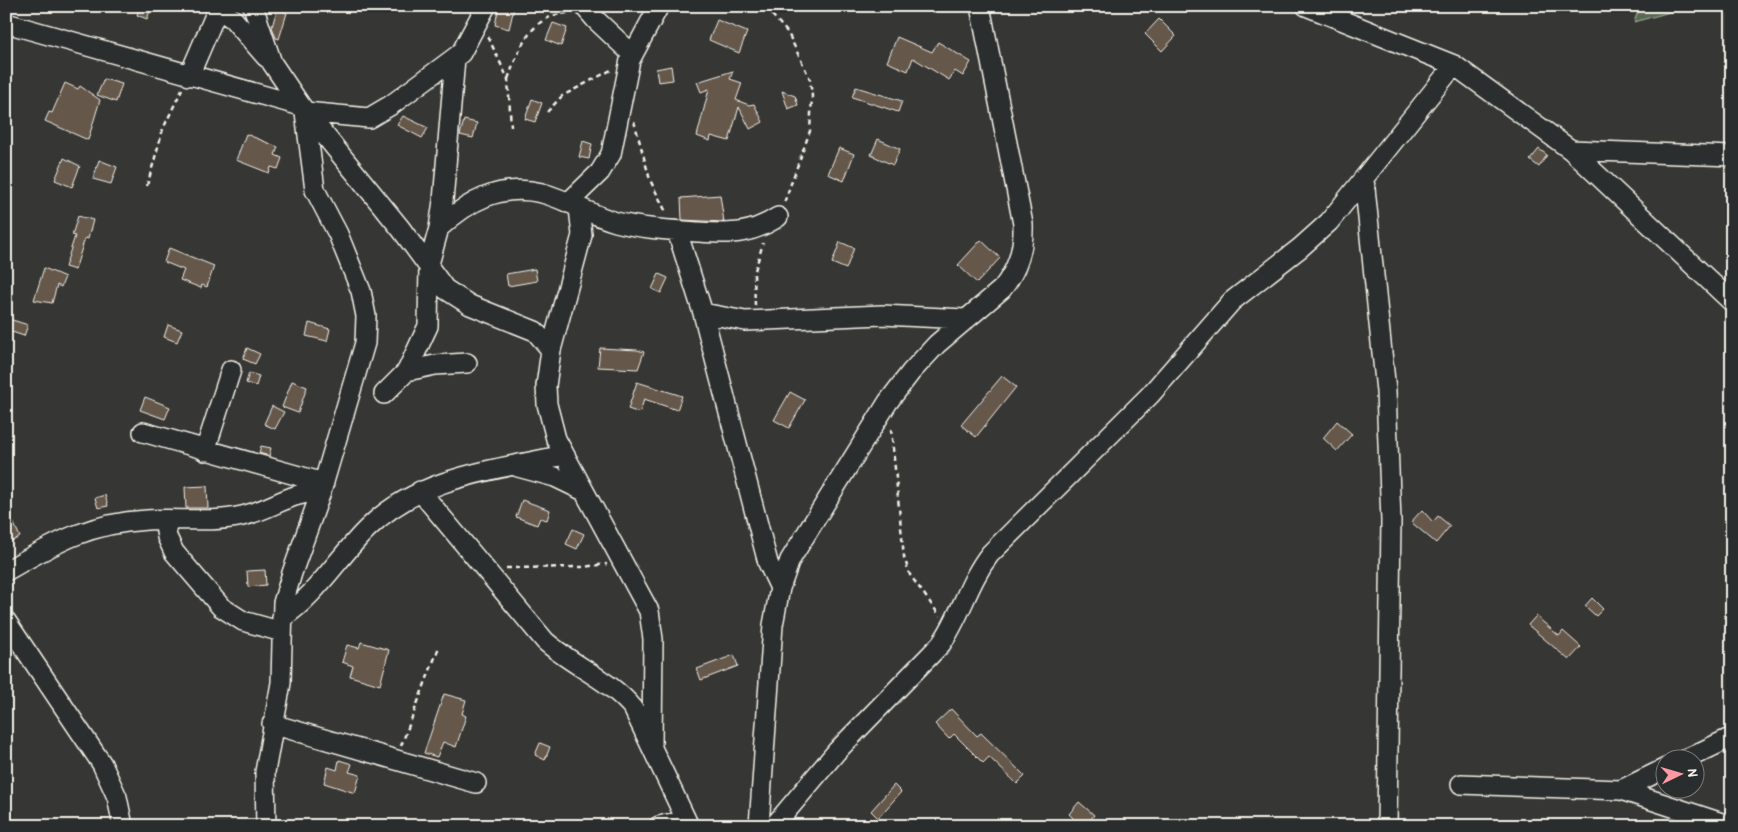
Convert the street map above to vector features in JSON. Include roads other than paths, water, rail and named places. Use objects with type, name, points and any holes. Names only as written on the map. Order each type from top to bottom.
[{"type":"street","points":[[253,6],[272,63]]},
{"type":"street","points":[[573,206],[600,172],[611,154],[631,57],[659,6]]},
{"type":"street","points":[[759,826],[774,625],[780,588],[797,547],[888,402],[911,372],[964,318],[1002,289],[1020,259],[1023,236],[980,6]]},
{"type":"street","points":[[1306,6],[1454,65],[1571,150],[1732,302]]},
{"type":"street","points":[[189,76],[217,7],[233,19],[272,63],[303,109],[429,264],[445,288],[457,298],[535,331],[551,350]]},
{"type":"street","points":[[6,23],[303,109],[369,118],[391,105],[462,53],[485,10]]},
{"type":"street","points":[[590,13],[631,57]]},
{"type":"street","points":[[384,394],[407,371],[428,326],[429,264],[439,228],[446,175],[455,58]]},
{"type":"street","points":[[774,826],[837,751],[934,653],[950,630],[968,587],[990,554],[1150,395],[1232,302],[1314,236],[1364,179],[1454,65]]},
{"type":"street","points":[[266,826],[265,772],[272,724],[281,683],[282,625],[287,588],[323,487],[365,343],[366,316],[361,291],[348,255],[315,190],[303,109]]},
{"type":"street","points":[[1571,150],[1732,156]]},
{"type":"street","points":[[1364,179],[1386,391],[1391,520],[1387,826]]},
{"type":"street","points":[[439,228],[460,208],[486,196],[513,191],[542,193],[597,216],[633,226],[677,231],[731,234],[748,232],[764,226],[778,216]]},
{"type":"street","points":[[573,206],[582,227],[580,244],[551,350],[546,386],[547,404],[556,439],[649,611],[653,639],[652,745]]},
{"type":"street","points":[[677,231],[704,313],[768,563],[780,588]]},
{"type":"street","points":[[704,313],[736,321],[882,315],[964,318]]},
{"type":"street","points":[[407,371],[434,365],[467,363]]},
{"type":"street","points":[[204,451],[231,370]]},
{"type":"street","points":[[143,432],[323,487]]},
{"type":"street","points":[[282,625],[378,518],[401,501],[442,482],[564,455]]},
{"type":"street","points":[[514,466],[555,477],[584,491]]},
{"type":"street","points":[[6,572],[58,541],[76,534],[120,523],[231,518],[256,512],[300,493],[323,487]]},
{"type":"street","points":[[420,491],[484,569],[557,652],[622,694],[633,708],[687,823],[659,826]]},
{"type":"street","points":[[164,520],[167,537],[174,552],[221,607],[243,621],[282,625]]},
{"type":"street","points":[[6,621],[102,764],[116,797],[123,826]]},
{"type":"street","points":[[272,724],[476,783]]},
{"type":"street","points":[[1705,750],[1732,737]]},
{"type":"street","points":[[1620,790],[1656,773]]},
{"type":"street","points":[[1461,784],[1620,790],[1731,826]]}]
